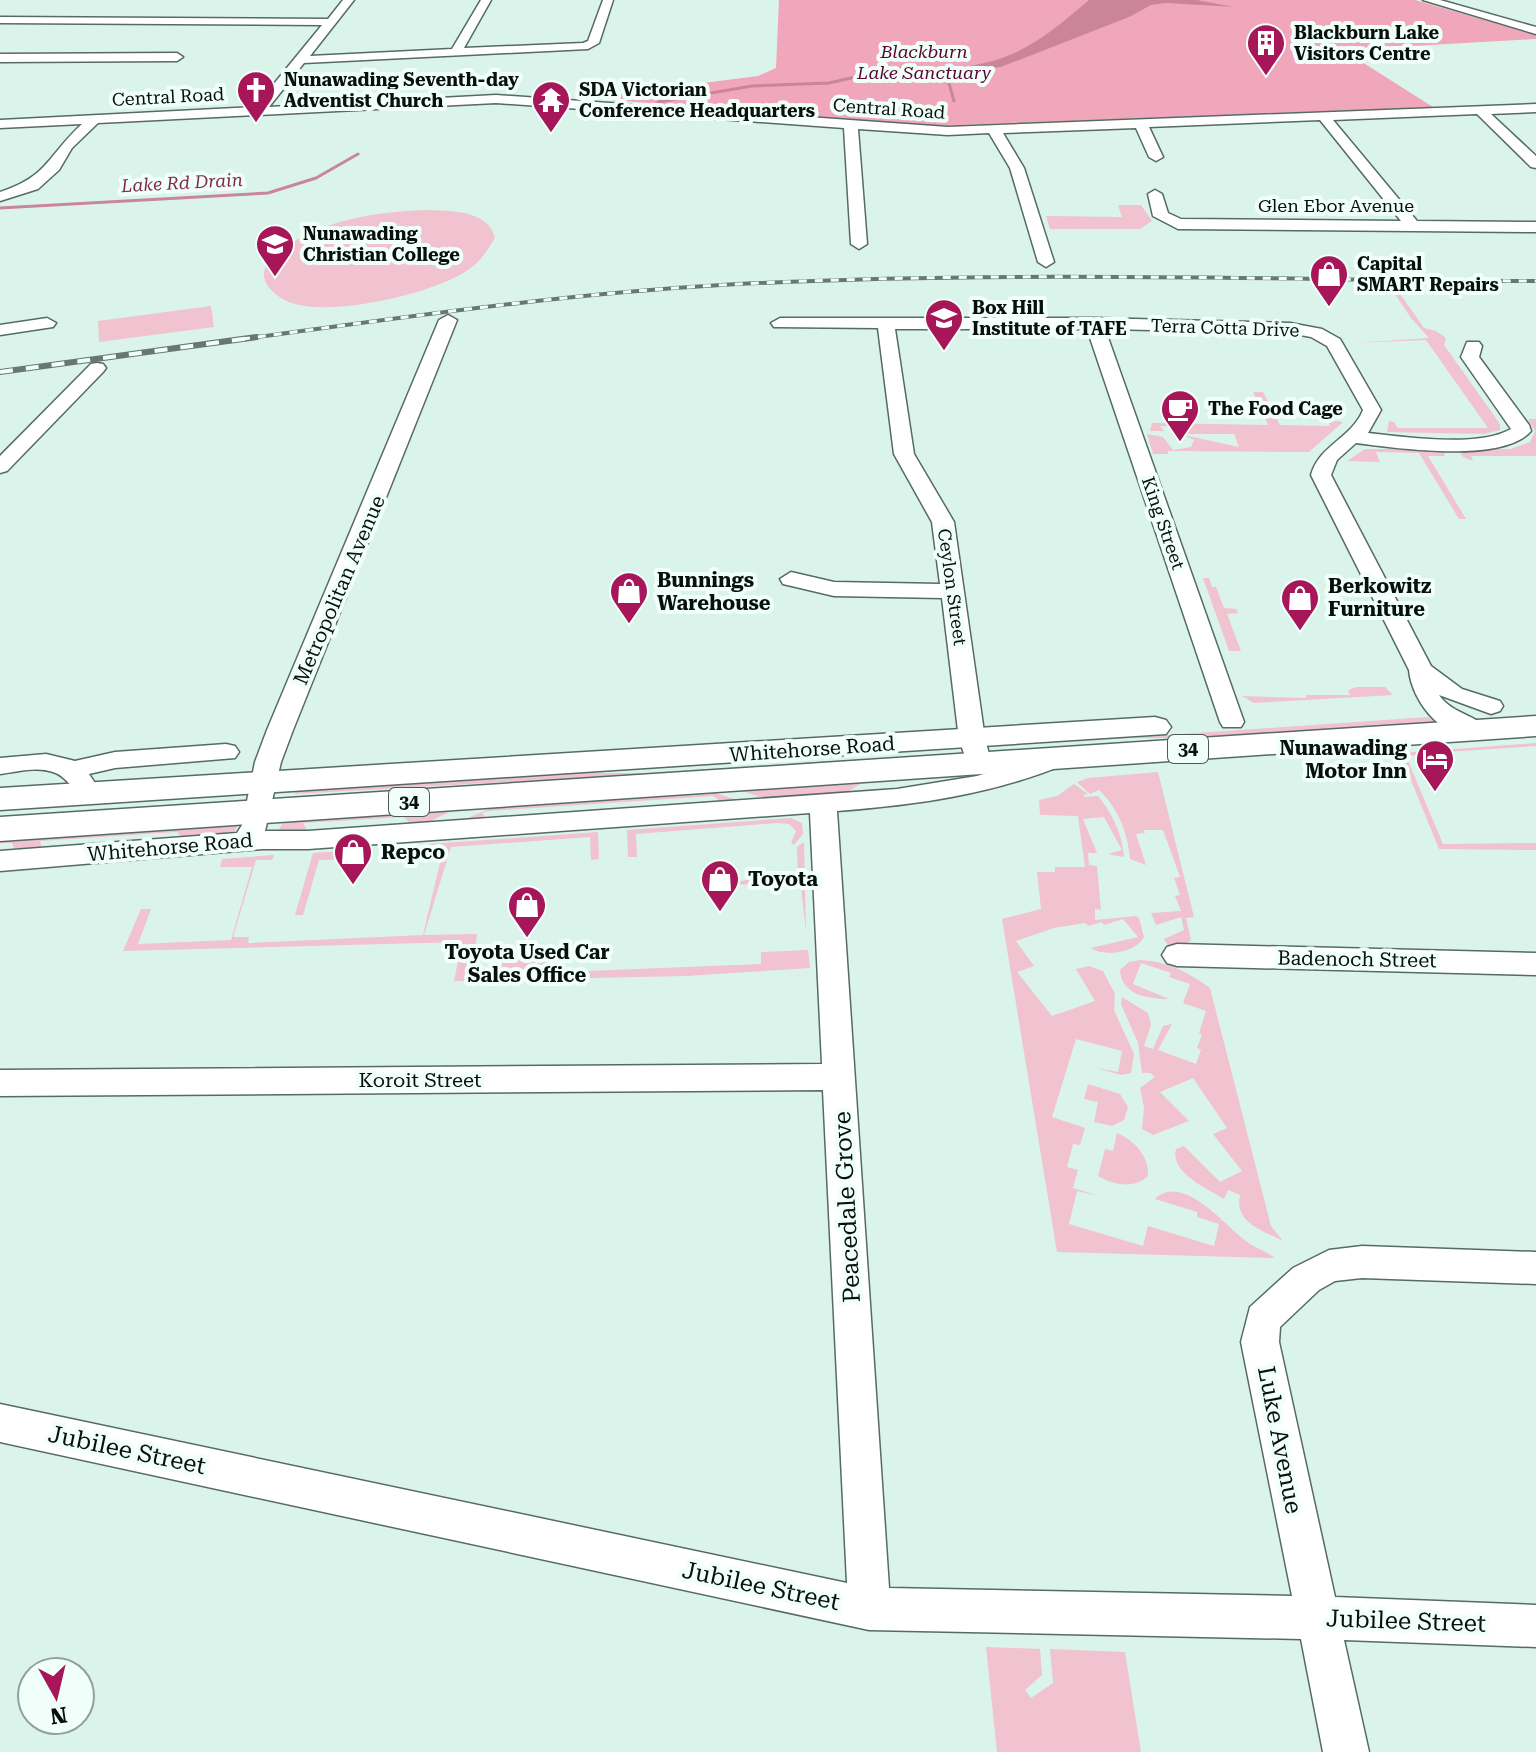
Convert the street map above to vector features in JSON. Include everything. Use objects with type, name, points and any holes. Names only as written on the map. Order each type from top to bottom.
[{"type":"main road","name":"Whitehorse Road","points":[[0,829],[261,797],[849,747],[976,752],[1054,759],[1483,718],[1536,703]]},
{"type":"main road","name":"Whitehorse Road","points":[[0,799],[80,782],[261,797],[884,772],[976,752],[1232,722],[1434,710],[1536,726]]},
{"type":"main road","points":[[849,747],[884,772]]},
{"type":"street","points":[[259,111],[349,0]]},
{"type":"street","points":[[456,52],[486,0]]},
{"type":"street","points":[[300,60],[584,46],[593,43],[608,0]]},
{"type":"street","points":[[1428,0],[1536,31]]},
{"type":"street","points":[[1491,18],[1524,11]]},
{"type":"street","points":[[0,20],[330,22]]},
{"type":"street","points":[[0,58],[177,57]]},
{"type":"street","name":"Central Road","points":[[0,124],[508,99],[927,131],[1536,108]]},
{"type":"street","points":[[1481,111],[1536,164]]},
{"type":"street","points":[[1324,117],[1413,226]]},
{"type":"street","points":[[0,197],[33,186],[57,163],[66,146],[95,119]]},
{"type":"street","points":[[1141,124],[1156,157]]},
{"type":"street","points":[[851,125],[859,244]]},
{"type":"street","points":[[994,130],[1017,168],[1046,262]]},
{"type":"street","name":"Glen Ebor Avenue","points":[[1155,194],[1161,216],[1178,224],[1536,227]]},
{"type":"street","name":"Metropolitan Avenue","points":[[221,844],[248,835],[255,825],[280,730],[448,320]]},
{"type":"street","points":[[0,330],[47,323]]},
{"type":"street","name":"Terra Cotta Drive","points":[[780,323],[1094,323],[1290,328],[1316,333],[1334,343],[1369,401],[1370,418],[1353,437],[1326,458],[1321,475],[1421,670],[1422,683],[1434,710]]},
{"type":"street","name":"Ceylon Street","points":[[886,323],[899,439],[904,454],[943,522],[976,752]]},
{"type":"street","name":"King Street","points":[[1094,323],[1232,722]]},
{"type":"street","points":[[1353,437],[1403,443],[1497,443],[1516,437],[1521,431],[1519,425],[1470,357],[1473,346]]},
{"type":"street","points":[[0,467],[97,368]]},
{"type":"street","points":[[791,579],[834,589],[953,591]]},
{"type":"street","name":"Terra Cotta Drive","points":[[1421,670],[1483,718]]},
{"type":"street","name":"Whitehorse Road","points":[[0,766],[56,762],[80,782],[115,760],[226,752]]},
{"type":"street","name":"Whitehorse Road","points":[[0,861],[897,798],[978,785],[1013,776],[1054,759]]},
{"type":"street","name":"Peacedale Grove","points":[[823,805],[869,1609]]},
{"type":"street","name":"Badenoch Street","points":[[1177,955],[1536,964]]},
{"type":"street","name":"Koroit Street","points":[[0,1083],[839,1077]]},
{"type":"street","name":"Luke Avenue","points":[[1346,1752],[1260,1342],[1263,1319],[1306,1279],[1329,1266],[1362,1262],[1536,1268]]},
{"type":"street","name":"Jubilee Street","points":[[0,1423],[869,1609],[1536,1626]]},
{"type":"shaded area","points":[[1089,0],[1197,0],[1234,7],[1151,5],[1129,17],[1001,67],[946,73],[882,71],[904,67],[967,66],[1006,56],[1039,39]]},
{"type":"shaded area","points":[[1118,205],[1141,205],[1152,221],[1140,229],[1050,229],[1046,216],[1122,217]]},
{"type":"shaded area","points":[[425,210],[476,217],[491,229],[495,238],[468,270],[429,288],[375,302],[347,306],[298,305],[281,298],[267,285],[264,272],[269,261],[295,240],[361,217]]},
{"type":"shaded area","points":[[1391,288],[1396,288],[1424,328],[1446,338],[1444,345],[1500,424],[1500,430],[1484,434],[1387,432],[1389,421],[1398,428],[1488,428],[1426,340],[1354,343],[1429,338]]},
{"type":"shaded area","points":[[211,306],[214,327],[99,342],[98,321]]},
{"type":"shaded area","points":[[1253,392],[1263,392],[1280,425],[1330,426],[1328,420],[1343,422],[1309,452],[1168,451],[1168,454],[1153,454],[1147,434],[1163,437],[1173,450],[1191,447],[1194,440],[1184,435],[1239,447],[1234,434],[1189,434],[1184,427],[1160,426],[1164,431],[1150,431],[1152,423],[1268,425]]},
{"type":"shaded area","points":[[1528,419],[1536,419],[1536,456],[1471,456],[1473,461],[1463,457],[1458,449],[1510,449],[1530,442],[1535,431]]},
{"type":"shaded area","points":[[1365,449],[1442,449],[1445,456],[1428,456],[1466,519],[1459,519],[1419,453],[1376,452],[1380,462],[1347,461]]},
{"type":"shaded area","points":[[1203,578],[1209,578],[1212,587],[1216,587],[1224,608],[1236,609],[1238,613],[1227,614],[1241,651],[1229,651]]},
{"type":"shaded area","points":[[1385,687],[1393,695],[1254,703],[1242,696],[1306,698],[1306,695],[1350,695],[1348,690]]},
{"type":"shaded area","points":[[1428,717],[1439,723],[1210,738],[1132,738],[995,747]]},
{"type":"shaded area","points":[[1536,743],[1536,746],[1446,752],[1452,770],[1447,770],[1440,753],[1406,756],[1443,844],[1536,843],[1536,850],[1439,849],[1400,753]]},
{"type":"shaded area","points":[[833,761],[841,763],[295,794],[296,790],[556,773],[646,773]]},
{"type":"shaded area","points":[[1158,772],[1194,917],[1186,918],[1191,940],[1184,945],[1168,945],[1164,939],[1184,930],[1181,917],[1156,925],[1151,913],[1181,911],[1175,896],[1180,895],[1174,878],[1180,877],[1163,830],[1144,830],[1145,833],[1136,834],[1146,865],[1130,859],[1124,830],[1112,805],[1099,790],[1090,794],[1077,782],[1088,778]]},
{"type":"shaded area","points":[[862,783],[842,795],[765,799],[743,791]]},
{"type":"shaded area","points":[[1074,784],[1088,794],[1083,795],[1085,797],[1098,796],[1116,825],[1123,849],[1124,857],[1108,854],[1122,850],[1104,817],[1083,819],[1097,853],[1088,853],[1089,865],[1097,866],[1101,910],[1095,909],[1095,920],[1136,916],[1144,937],[1135,946],[1120,952],[1104,953],[1091,948],[1138,937],[1123,919],[1104,925],[1102,922],[1088,926],[1085,923],[1054,928],[1016,941],[1034,966],[1017,972],[1052,1016],[1095,1001],[1076,969],[1089,966],[1103,971],[1115,994],[1114,1010],[1134,1054],[1131,1073],[1121,1075],[1096,1068],[1118,1072],[1122,1051],[1076,1039],[1052,1117],[1085,1128],[1080,1145],[1073,1144],[1067,1167],[1078,1170],[1073,1188],[1099,1196],[1077,1191],[1069,1224],[1143,1246],[1148,1226],[1214,1246],[1219,1224],[1197,1217],[1197,1212],[1155,1199],[1166,1192],[1178,1192],[1203,1204],[1246,1241],[1275,1258],[1057,1252],[1002,919],[1041,909],[1037,872],[1055,872],[1055,867],[1085,867],[1078,816],[1040,815],[1039,800],[1057,796]]},
{"type":"shaded area","points":[[713,792],[752,805],[729,807],[713,796],[489,811],[482,813],[490,823],[449,826],[498,805]]},
{"type":"shaded area","points":[[454,810],[415,828],[404,817],[303,823],[309,834],[276,834],[285,820]]},
{"type":"shaded area","points":[[791,818],[802,823],[803,834],[794,845],[791,843],[796,831],[789,824],[778,823],[636,834],[637,857],[628,857],[627,830]]},
{"type":"shaded area","points":[[238,824],[235,831],[186,842],[177,832],[40,841],[42,850],[16,853],[12,843],[0,843],[0,839]]},
{"type":"shaded area","points":[[598,832],[599,859],[591,860],[590,837],[451,847],[424,935],[477,934],[473,968],[501,967],[503,961],[562,959],[562,972],[761,964],[761,952],[808,950],[810,968],[686,976],[454,981],[462,942],[123,951],[141,909],[151,909],[138,944],[231,940],[252,867],[220,867],[222,859],[274,855],[272,860],[256,860],[233,937],[249,937],[248,943],[423,935],[441,858],[425,857],[429,844]]},
{"type":"shaded area","points":[[804,842],[806,933],[801,886],[730,884],[746,880],[798,878],[797,847]]},
{"type":"shaded area","points":[[359,850],[358,859],[319,860],[303,915],[295,915],[313,853]]},
{"type":"shaded area","points":[[1140,960],[1177,968],[1210,988],[1271,1226],[1283,1241],[1245,1219],[1239,1205],[1240,1195],[1228,1190],[1224,1199],[1191,1179],[1179,1165],[1176,1149],[1184,1146],[1220,1182],[1242,1171],[1213,1134],[1227,1128],[1193,1078],[1160,1092],[1189,1121],[1153,1135],[1142,1129],[1144,1108],[1140,1088],[1155,1077],[1142,1073],[1138,1043],[1121,1004],[1122,997],[1148,1013],[1151,1025],[1144,1046],[1153,1049],[1163,1026],[1172,1024],[1158,1050],[1196,1064],[1201,1050],[1197,1048],[1202,1035],[1199,1033],[1206,1011],[1183,1003],[1190,984],[1169,977],[1171,973],[1141,963],[1133,984],[1169,999],[1153,998],[1131,990],[1125,985],[1120,970],[1129,962]]},
{"type":"shaded area","points":[[1088,1084],[1120,1094],[1128,1107],[1124,1120],[1112,1126],[1094,1122],[1098,1102],[1084,1099]]},
{"type":"shaded area","points":[[1117,1133],[1135,1145],[1146,1162],[1148,1176],[1136,1183],[1123,1184],[1098,1176],[1105,1149],[1113,1151]]},
{"type":"shaded area","points":[[986,1647],[1040,1649],[1042,1675],[1025,1690],[1031,1698],[1053,1683],[1050,1649],[1125,1652],[1141,1752],[997,1752]]},
{"type":"green space","name":"Blackburn Lake Sanctuary","points":[[779,0],[1415,0],[1536,35],[1536,39],[1343,50],[1433,107],[935,126],[585,98],[758,76],[776,68]]},
{"type":"waterway","name":"Lake Rd Drain","points":[[658,102],[752,86],[829,83],[882,71]]},
{"type":"waterway","points":[[946,73],[954,101]]},
{"type":"waterway","name":"Lake Rd Drain","points":[[0,208],[268,193],[316,178],[358,154]]},
{"type":"railway","points":[[242,339],[541,301],[661,289],[823,280],[1128,277],[1536,281]]},
{"type":"railway","points":[[0,372],[257,337]]},
{"type":"place","name":"Blackburn Lake Visitors Centre","points":[[1266,77]]},
{"type":"place","name":"Nunawading Seventh-day Adventist Church","points":[[256,124]]},
{"type":"place","name":"SDA Victorian Conference Headquarters","points":[[551,134]]},
{"type":"place","name":"Nunawading Christian College","points":[[275,278]]},
{"type":"place","name":"Capital SMART Repairs","points":[[1329,308]]},
{"type":"place","name":"Box Hill Institute of TAFE","points":[[944,352]]},
{"type":"place","name":"The Food Cage","points":[[1180,443]]},
{"type":"place","name":"Bunnings Warehouse","points":[[629,625]]},
{"type":"place","name":"Berkowitz Furniture","points":[[1300,632]]},
{"type":"place","name":"Nunawading Motor Inn","points":[[1435,793]]},
{"type":"place","name":"Repco","points":[[353,886]]},
{"type":"place","name":"Toyota","points":[[720,913]]},
{"type":"place","name":"Toyota Used Car Sales Office","points":[[527,939]]}]
